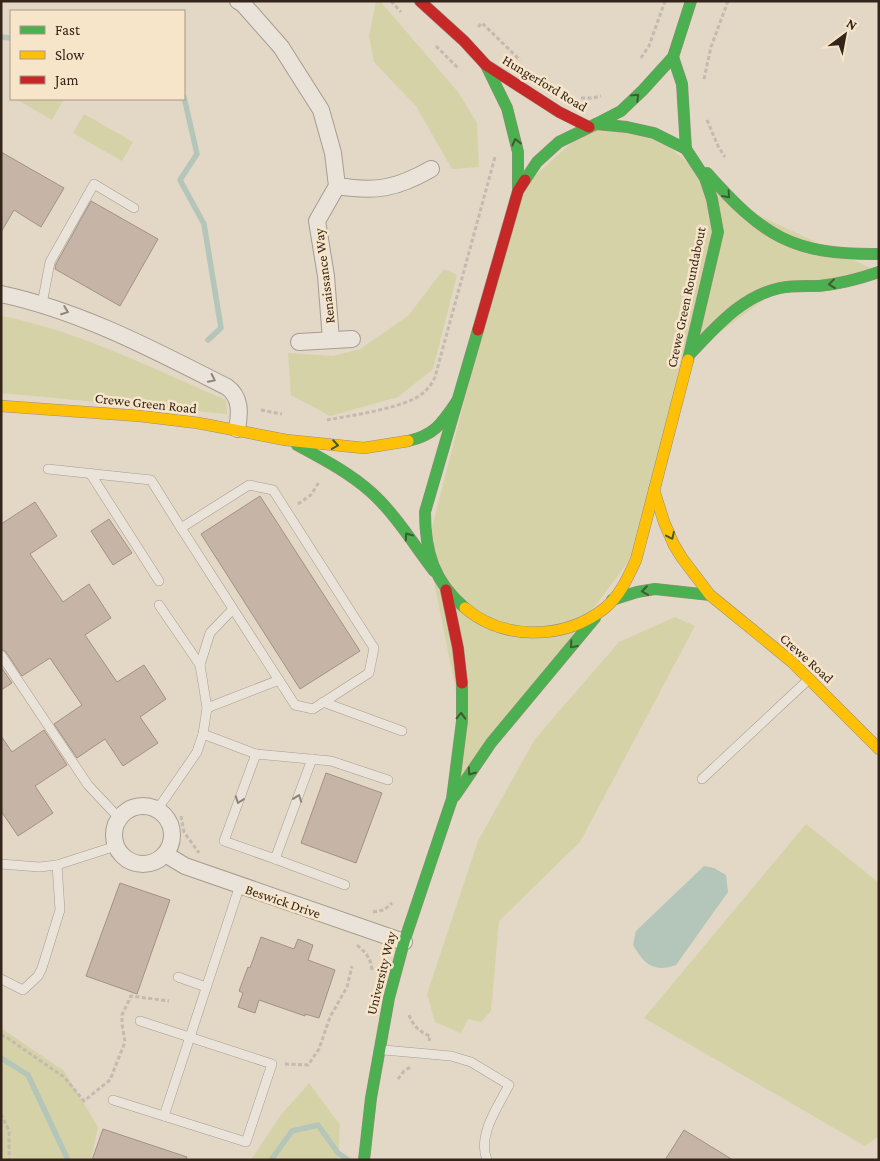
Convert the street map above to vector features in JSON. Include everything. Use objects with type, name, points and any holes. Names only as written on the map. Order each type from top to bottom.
[{"type":"main road","name":"Hungerford Road","points":[[420,1],[464,41],[486,65],[558,112],[592,125]]},
{"type":"main road","points":[[691,1],[673,57],[643,90],[621,111],[559,142],[537,162],[518,191],[426,512],[425,528],[427,547],[437,576],[446,590],[456,602],[472,615],[487,624],[506,630],[540,633],[568,627],[608,604],[637,592],[655,589],[710,595]]},
{"type":"main road","points":[[673,57],[682,84],[686,149]]},
{"type":"main road","name":"Hungerford Road","points":[[486,65],[507,108],[518,152],[518,191]]},
{"type":"main road","name":"Crewe Green Roundabout","points":[[592,125],[627,127],[654,133],[686,149],[705,178],[712,199],[718,232],[690,354],[636,560],[608,604]]},
{"type":"main road","points":[[694,159],[734,203],[765,229],[791,242],[819,251],[856,255],[879,254]]},
{"type":"main road","points":[[690,354],[726,316],[764,292],[780,288],[856,281],[879,272]]},
{"type":"main road","name":"Crewe Green Road","points":[[1,406],[140,416],[237,429],[286,440],[364,448],[424,437],[440,426],[457,400]]},
{"type":"main road","name":"Crewe Green Road","points":[[286,440],[342,471],[372,493],[404,530],[437,576]]},
{"type":"main road","name":"Crewe Road","points":[[654,490],[678,552],[710,595],[810,678],[879,748]]},
{"type":"main road","name":"University Way","points":[[364,1160],[378,1050],[389,998],[404,942],[452,799],[462,721],[462,687],[458,648],[446,590]]},
{"type":"main road","name":"University Way","points":[[452,799],[491,743],[608,604]]},
{"type":"street","points":[[242,2],[281,48],[321,110],[333,153],[337,186],[360,190],[382,189],[416,178],[431,169]]},
{"type":"street","name":"Renaissance Way","points":[[331,340],[326,276],[317,221],[337,186]]},
{"type":"street","points":[[1,294],[42,304],[96,324],[234,391],[240,407],[237,429]]},
{"type":"street","points":[[299,342],[352,339]]},
{"type":"street","points":[[139,806],[157,810],[166,818],[172,833],[165,854],[156,861],[140,864],[127,860],[121,855],[116,846],[114,830],[120,818],[125,812],[139,806]]},
{"type":"street","name":"Beswick Drive","points":[[165,854],[185,866],[404,942]]},
{"type":"lane","points":[[42,304],[50,262],[94,184],[134,208]]},
{"type":"lane","points":[[48,469],[151,480],[181,528],[295,705],[313,709],[369,673],[374,648],[273,490],[249,485],[181,528]]},
{"type":"lane","points":[[90,474],[159,581]]},
{"type":"lane","points":[[157,810],[193,758],[203,734],[207,708],[200,665],[159,605]]},
{"type":"lane","points":[[200,665],[210,633],[233,609]]},
{"type":"lane","points":[[1,654],[88,785],[120,818]]},
{"type":"lane","points":[[702,779],[810,678]]},
{"type":"lane","points":[[207,708],[279,680]]},
{"type":"lane","points":[[323,702],[402,731]]},
{"type":"lane","points":[[203,734],[256,754],[330,761],[388,780]]},
{"type":"lane","points":[[256,754],[224,841],[345,885]]},
{"type":"lane","points":[[275,859],[312,759]]},
{"type":"lane","points":[[1,864],[39,867],[57,865],[116,846]]},
{"type":"lane","points":[[1,979],[23,990],[38,976],[42,968],[60,910],[57,865]]},
{"type":"lane","points":[[164,1116],[240,885]]},
{"type":"lane","points":[[178,977],[206,987]]},
{"type":"lane","points":[[114,1100],[246,1142],[272,1064],[140,1021]]},
{"type":"lane","points":[[378,1050],[451,1056],[471,1062],[509,1085],[486,1130],[484,1152],[487,1160]]},
{"type":"path","points":[[391,1],[405,15]]},
{"type":"path","points":[[639,62],[649,46],[665,1]]},
{"type":"path","points":[[703,83],[711,47],[728,1]]},
{"type":"path","points":[[482,23],[522,62]]},
{"type":"path","points":[[433,44],[460,70]]},
{"type":"path","points":[[573,97],[593,98],[603,95]]},
{"type":"path","points":[[706,113],[707,122],[718,146],[728,161]]},
{"type":"path","points":[[318,420],[336,419],[378,410],[415,399],[432,386],[494,164],[496,150]]},
{"type":"path","points":[[240,407],[284,415]]},
{"type":"path","points":[[287,512],[312,495],[322,476]]},
{"type":"path","points":[[272,1064],[308,1065],[319,1049],[330,1017],[347,987],[352,966]]},
{"type":"path","points":[[1,1035],[64,1076],[84,1102],[110,1080],[125,1042],[122,1015],[131,996],[169,1001]]},
{"type":"path","points":[[395,1086],[400,1076],[410,1067],[425,1066],[430,1036],[415,1026],[408,1013]]},
{"type":"path","points":[[1,1114],[9,1131],[9,1160]]},
{"type":"shaded area","points":[[376,1],[380,1],[458,92],[477,123],[479,167],[452,169],[416,106],[374,62],[369,36]]},
{"type":"shaded area","points":[[18,100],[63,100],[52,120]]},
{"type":"shaded area","points":[[84,114],[133,142],[122,161],[73,133]]},
{"type":"shaded area","points":[[589,127],[654,133],[733,203],[879,272],[780,288],[690,354],[641,545],[453,794],[462,721],[427,547],[518,191]]},
{"type":"shaded area","points":[[444,269],[457,275],[433,369],[398,397],[330,416],[291,395],[288,353],[333,356],[360,349],[408,316]]},
{"type":"shaded area","points":[[1,316],[59,331],[144,364],[226,400],[227,414],[1,393]]},
{"type":"shaded area","points":[[675,617],[695,626],[580,842],[499,921],[491,1011],[481,1022],[468,1019],[461,1033],[435,1022],[427,994],[478,841],[535,739],[619,642]]},
{"type":"shaded area","points":[[806,824],[879,883],[879,1136],[865,1146],[644,1018]]},
{"type":"shaded area","points":[[704,866],[714,868],[726,875],[728,892],[676,965],[661,968],[650,965],[645,962],[633,945],[636,931]]},
{"type":"shaded area","points":[[1,1028],[64,1071],[98,1127],[91,1160],[1,1160]]},
{"type":"shaded area","points":[[309,1083],[340,1125],[338,1160],[251,1160],[280,1116]]},
{"type":"building","points":[[1,152],[64,188],[41,227],[14,210],[1,232]]},
{"type":"building","points":[[91,201],[158,239],[120,306],[55,269]]},
{"type":"building","points":[[260,496],[360,651],[300,689],[201,534]]},
{"type":"building","points":[[35,502],[57,536],[30,554],[63,602],[89,584],[111,618],[85,635],[117,682],[144,665],[166,699],[140,717],[158,743],[123,766],[105,739],[77,758],[54,724],[82,705],[50,658],[22,676],[6,652],[1,649],[1,524]]},
{"type":"building","points":[[109,519],[132,553],[113,565],[91,531]]},
{"type":"building","points":[[1,667],[12,683],[1,690]]},
{"type":"building","points":[[44,730],[67,765],[35,786],[53,813],[18,836],[1,811],[1,736],[12,752]]},
{"type":"building","points":[[326,773],[382,793],[356,863],[301,843]]},
{"type":"building","points":[[120,883],[170,900],[137,994],[86,976]]},
{"type":"building","points":[[261,937],[294,949],[298,939],[313,945],[308,960],[335,970],[319,1018],[305,1014],[305,1016],[259,1000],[255,1013],[238,1007],[243,993],[239,991],[248,967],[250,968]]},
{"type":"building","points":[[103,1129],[187,1157],[186,1160],[92,1160]]},
{"type":"building","points":[[684,1130],[733,1160],[665,1160]]},
{"type":"waterway","points":[[1,37],[10,38]]},
{"type":"waterway","points":[[185,100],[197,154],[180,180],[204,224],[221,328],[208,340]]},
{"type":"waterway","points":[[1,1058],[28,1075],[68,1160]]},
{"type":"waterway","points":[[271,1160],[292,1131],[318,1125],[338,1153],[348,1160]]},
{"type":"traffic: fast","points":[[596,124],[621,111],[673,57],[691,1]]},
{"type":"traffic: fast","points":[[673,57],[682,84],[686,149]]},
{"type":"traffic: fast","points":[[486,65],[507,108],[518,152],[518,191]]},
{"type":"traffic: fast","points":[[596,124],[627,127],[654,133],[686,149],[705,178],[712,199],[718,232],[688,360]]},
{"type":"traffic: fast","points":[[525,180],[537,162],[559,142],[596,124]]},
{"type":"traffic: fast","points":[[707,173],[745,212],[763,227],[781,238],[823,251],[879,254]]},
{"type":"traffic: fast","points":[[691,353],[731,313],[766,292],[790,286],[834,284],[879,272]]},
{"type":"traffic: fast","points":[[465,608],[446,588],[433,565],[425,527],[425,512],[478,330]]},
{"type":"traffic: fast","points":[[408,441],[431,432],[447,416],[457,401]]},
{"type":"traffic: fast","points":[[297,445],[345,473],[372,493],[397,520],[434,571]]},
{"type":"traffic: fast","points":[[612,600],[637,592],[655,589],[710,595]]},
{"type":"traffic: fast","points":[[455,796],[491,743],[595,618]]},
{"type":"traffic: fast","points":[[364,1160],[371,1098],[389,998],[404,942],[452,799],[462,721],[462,683]]},
{"type":"traffic: slow","points":[[465,608],[481,619],[516,631],[553,631],[589,619],[615,598],[636,560],[688,360]]},
{"type":"traffic: slow","points":[[1,406],[140,416],[198,423],[286,440],[364,448],[408,441]]},
{"type":"traffic: slow","points":[[654,490],[664,522],[674,545],[710,595],[792,662],[879,749]]},
{"type":"traffic: jam","points":[[420,1],[464,41],[486,65],[559,112],[589,127]]},
{"type":"traffic: jam","points":[[478,330],[518,191],[525,180]]},
{"type":"traffic: jam","points":[[446,590],[458,648],[462,683]]}]
